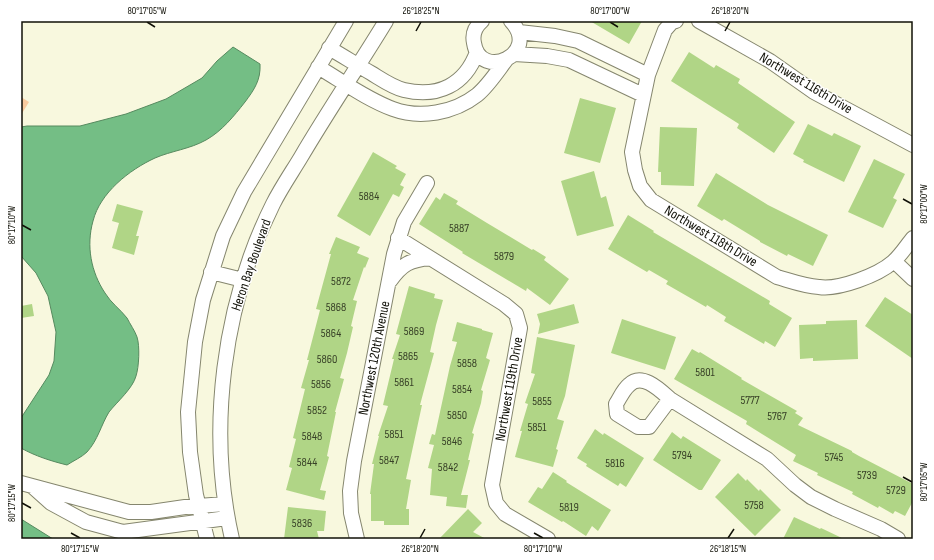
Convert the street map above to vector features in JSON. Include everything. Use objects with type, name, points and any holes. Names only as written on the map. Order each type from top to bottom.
[{"type":"street","points":[[207,539],[199,507],[190,452],[188,412],[195,342],[203,300],[223,236],[244,192],[346,21]]},
{"type":"street","name":"Heron Bay Boulevard","points":[[232,539],[223,488],[220,427],[227,351],[234,313],[243,280],[273,203],[332,105],[347,84],[386,21]]},
{"type":"street","points":[[482,21],[474,31],[473,38],[477,52],[487,60],[493,62],[510,57],[547,56],[569,60],[643,95]]},
{"type":"street","points":[[515,26],[578,41],[648,75],[665,30],[676,21]]},
{"type":"street","name":"Northwest 116th Drive","points":[[699,21],[770,61],[814,92],[913,145]]},
{"type":"street","points":[[318,67],[372,99],[394,109],[412,113],[435,113],[460,106],[477,95],[489,82],[518,47],[520,39],[515,26]]},
{"type":"street","points":[[329,48],[383,81],[403,90],[420,92],[437,90],[450,86],[463,77],[473,63],[477,52]]},
{"type":"street","points":[[593,71],[602,52]]},
{"type":"street","name":"Northwest 118th Drive","points":[[648,75],[632,152],[635,170],[640,186],[651,200],[777,276],[799,284],[820,288],[841,285],[870,276],[882,270],[894,261]]},
{"type":"street","name":"Northwest 120th Avenue","points":[[357,539],[351,514],[350,491],[354,461],[398,238],[404,222],[427,183]]},
{"type":"street","name":"Northwest 119th Drive","points":[[398,238],[504,304],[516,314],[520,328],[492,485],[496,502],[505,514],[548,539]]},
{"type":"street","points":[[913,238],[894,261],[913,279]]},
{"type":"street","points":[[390,281],[398,270],[407,262],[430,258]]},
{"type":"street","points":[[211,272],[243,280]]},
{"type":"street","points":[[670,399],[767,460],[794,485],[811,498],[834,510],[881,529],[898,539]]},
{"type":"street","points":[[27,485],[129,512],[151,512],[185,507],[225,504]]},
{"type":"street","points":[[27,485],[51,504],[86,522],[123,532],[228,518]]},
{"type":"shaded area","points":[[233,47],[260,64],[256,84],[241,107],[222,128],[206,140],[194,146],[155,158],[135,169],[109,192],[102,201],[93,221],[90,249],[96,276],[107,297],[127,318],[137,337],[139,346],[138,362],[134,381],[109,412],[91,447],[80,457],[67,465],[26,451],[21,448],[21,418],[49,375],[54,361],[56,332],[48,296],[36,273],[21,256],[21,127],[80,126],[126,114],[166,99],[202,78],[217,61]]},
{"type":"shaded area","points":[[21,97],[29,102],[21,115]]},
{"type":"shaded area","points":[[21,519],[53,539],[21,539]]},
{"type":"building","points":[[590,21],[642,21],[629,44]]},
{"type":"building","points":[[689,52],[714,68],[716,65],[740,79],[738,83],[795,122],[774,153],[737,128],[739,124],[671,81]]},
{"type":"building","points":[[580,98],[616,108],[600,163],[564,153]]},
{"type":"building","points":[[808,124],[832,136],[834,133],[861,146],[844,182],[803,162],[804,160],[793,154]]},
{"type":"building","points":[[660,127],[697,128],[694,186],[661,185],[661,172],[658,172]]},
{"type":"building","points":[[373,152],[397,166],[395,168],[406,174],[400,185],[404,187],[399,197],[393,194],[370,236],[337,216]]},
{"type":"building","points":[[874,159],[905,174],[893,198],[897,200],[883,228],[848,212]]},
{"type":"building","points":[[594,171],[601,198],[606,196],[614,226],[577,236],[561,181]]},
{"type":"building","points":[[716,173],[768,205],[828,235],[813,266],[788,254],[787,256],[760,242],[724,219],[722,221],[697,206]]},
{"type":"building","points":[[444,193],[458,201],[456,204],[546,257],[544,260],[569,279],[550,305],[527,288],[526,291],[462,253],[463,252],[419,224],[436,197],[440,200]]},
{"type":"building","points":[[117,204],[143,211],[136,236],[139,236],[134,255],[112,248],[119,223],[112,221]]},
{"type":"building","points":[[628,215],[654,231],[653,232],[770,301],[769,304],[792,318],[775,347],[765,341],[764,344],[724,321],[726,317],[707,305],[706,307],[666,284],[668,281],[649,270],[647,272],[608,249]]},
{"type":"building","points":[[336,237],[360,247],[357,253],[369,258],[365,268],[364,267],[353,300],[357,301],[351,326],[353,327],[340,378],[344,379],[335,412],[327,456],[329,457],[320,490],[326,491],[324,500],[286,490],[292,468],[289,467],[296,439],[293,438],[305,389],[301,388],[320,310],[316,309],[331,254],[329,254]]},
{"type":"building","points":[[409,286],[435,294],[434,298],[443,300],[430,352],[434,353],[420,405],[422,405],[406,479],[411,480],[406,509],[409,509],[409,525],[384,525],[384,521],[371,521],[370,494],[374,464],[372,464],[378,436],[388,406],[383,405],[394,359],[392,359],[400,335],[396,334]]},
{"type":"building","points":[[885,297],[913,315],[913,359],[865,326]]},
{"type":"building","points":[[32,304],[34,316],[21,318],[21,306]]},
{"type":"building","points":[[574,304],[579,323],[538,334],[540,324],[537,314]]},
{"type":"building","points":[[622,319],[676,337],[665,370],[611,353]]},
{"type":"building","points":[[857,320],[858,359],[813,361],[813,358],[800,359],[799,325],[826,324],[826,321]]},
{"type":"building","points":[[457,322],[493,333],[486,358],[490,360],[481,390],[483,391],[481,403],[472,433],[474,434],[468,460],[470,460],[461,495],[468,495],[466,508],[446,506],[447,497],[430,495],[432,469],[428,468],[434,445],[429,444],[432,434],[435,435],[450,366],[457,342],[452,341]]},
{"type":"building","points":[[537,337],[575,345],[565,396],[557,419],[564,421],[556,449],[558,450],[553,467],[515,457],[522,431],[520,431],[528,404],[525,403],[535,374],[531,373]]},
{"type":"building","points":[[692,349],[699,353],[700,352],[742,378],[741,379],[797,411],[795,413],[803,418],[798,425],[852,451],[913,484],[913,501],[905,516],[895,511],[893,514],[879,506],[878,508],[852,494],[853,492],[817,475],[818,473],[793,461],[796,455],[746,424],[747,421],[674,379]]},
{"type":"building","points":[[595,429],[644,458],[626,487],[620,483],[618,486],[586,466],[587,464],[577,458]]},
{"type":"building","points":[[672,432],[681,439],[683,436],[721,460],[702,490],[699,490],[653,460]]},
{"type":"building","points":[[553,472],[567,481],[566,482],[611,510],[598,531],[592,526],[586,536],[563,521],[562,522],[528,502],[538,487],[542,489]]},
{"type":"building","points":[[738,473],[746,481],[747,479],[759,491],[760,489],[781,510],[755,536],[715,497]]},
{"type":"building","points":[[288,507],[326,511],[324,531],[317,531],[319,539],[284,539]]},
{"type":"building","points":[[468,509],[482,523],[473,532],[486,539],[439,539]]},
{"type":"building","points":[[794,517],[820,529],[821,528],[844,539],[783,539]]}]
